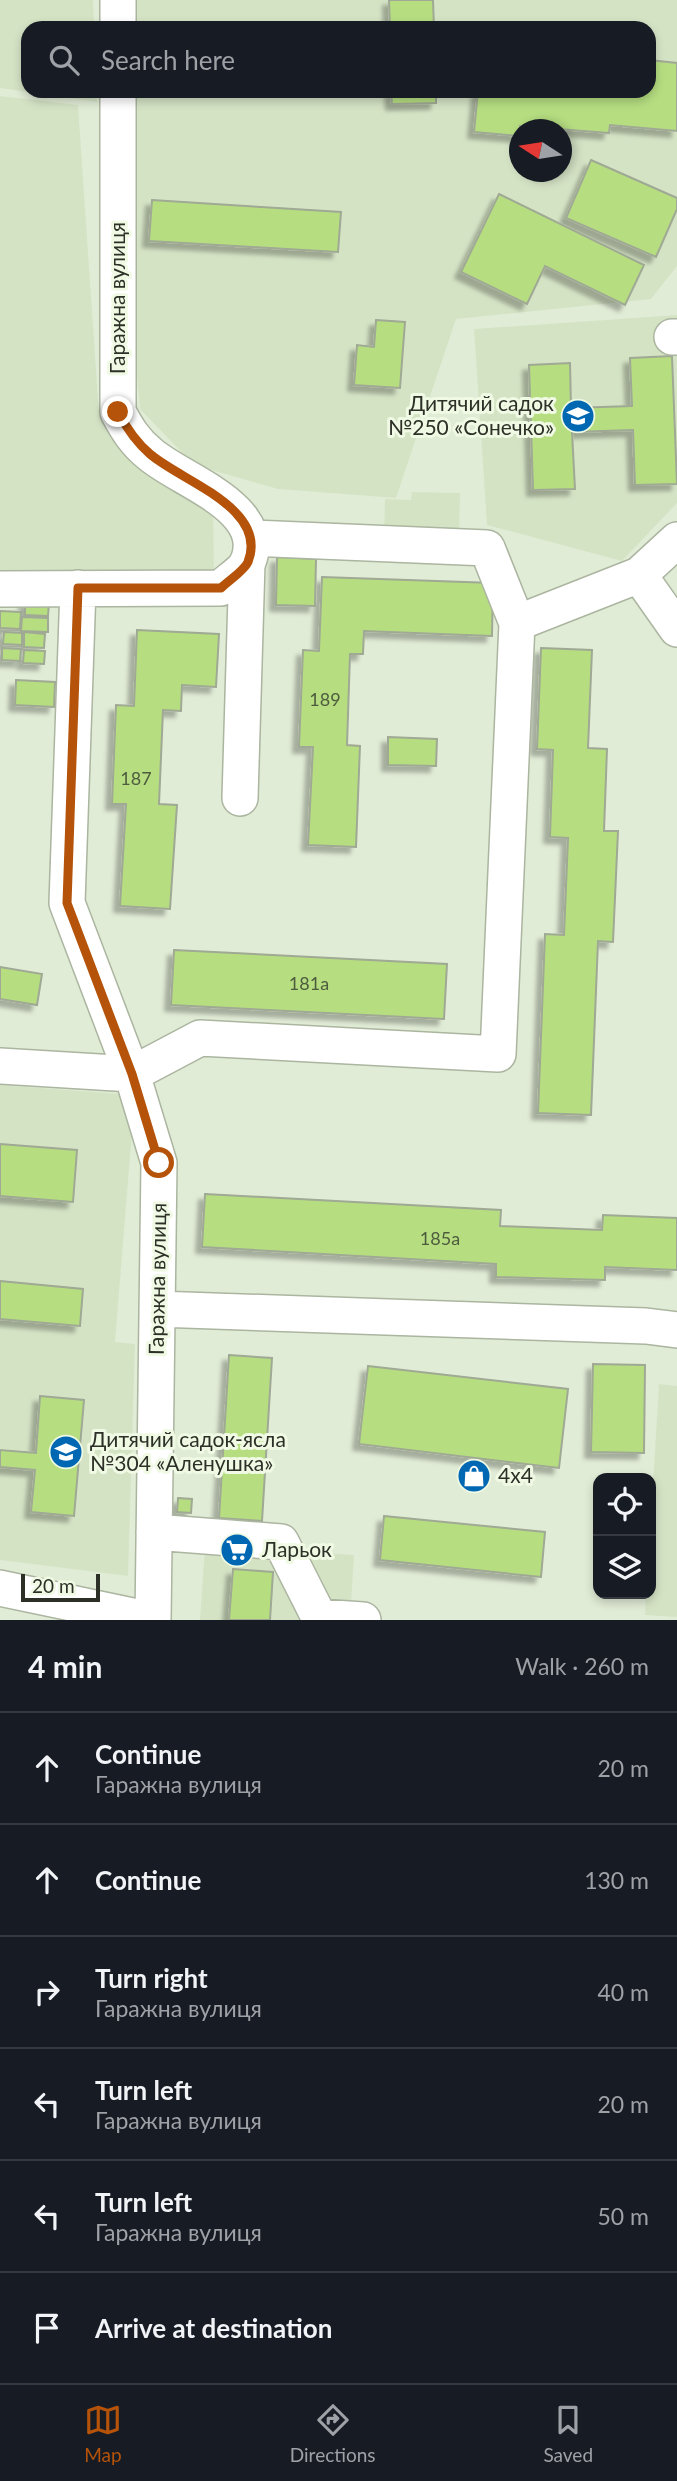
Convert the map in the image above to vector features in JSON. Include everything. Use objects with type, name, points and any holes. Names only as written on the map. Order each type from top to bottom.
[{"type":"street","points":[[118,0],[118,21]]},
{"type":"street","name":"Гаражна вулиця","points":[[118,98],[118,412],[131,436],[152,456],[236,509],[249,551]]},
{"type":"street","points":[[517,623],[639,575],[677,540]]},
{"type":"street","points":[[0,1066],[132,1074],[200,1038],[498,1054],[517,623],[487,548],[249,551]]},
{"type":"street","points":[[0,589],[221,588],[249,551]]},
{"type":"street","points":[[240,798],[249,551]]},
{"type":"street","points":[[639,575],[677,629]]},
{"type":"street","name":"Гаражна вулиця","points":[[78,588],[67,903],[132,1074],[159,1163],[153,1620]]},
{"type":"street","points":[[157,1309],[646,1326],[677,1331]]},
{"type":"street","points":[[154,1532],[281,1542],[319,1617],[363,1620]]},
{"type":"street","points":[[0,1588],[153,1620]]},
{"type":"shaded area","points":[[0,0],[93,0],[94,21],[21,21],[21,91],[0,88]]},
{"type":"shaded area","points":[[132,0],[677,0],[677,266],[651,299],[456,319],[396,498],[278,489],[194,465],[140,409],[128,279],[131,98],[656,98],[656,21],[132,21]]},
{"type":"shaded area","points":[[0,96],[78,105],[99,414],[135,449],[213,508],[214,573],[0,572]]},
{"type":"shaded area","points":[[69,98],[97,98],[97,102]]},
{"type":"shaded area","name":"Дитячий садок №250 «Сонечко»","points":[[677,315],[677,503],[622,561],[487,525],[474,329]]},
{"type":"shaded area","points":[[412,492],[460,493],[459,536],[384,534],[385,499],[411,500]]},
{"type":"shaded area","points":[[0,1085],[135,1095],[115,1342],[135,1344],[128,1576],[0,1560]]},
{"type":"shaded area","points":[[659,1384],[677,1386],[677,1617],[645,1615],[646,1599],[656,1599],[656,1473],[654,1473]]},
{"type":"shaded area","points":[[205,1546],[354,1555],[350,1620],[200,1620]]},
{"type":"building","points":[[389,0],[433,0],[434,21],[390,21]]},
{"type":"building","points":[[656,61],[677,63],[677,131],[610,125],[609,133],[572,130],[572,119],[509,119],[509,135],[474,132],[477,98],[656,98]]},
{"type":"building","points":[[392,98],[436,98],[436,103],[392,104]]},
{"type":"building","points":[[591,160],[677,198],[677,209],[656,257],[566,218]]},
{"type":"building","points":[[499,194],[644,265],[625,305],[545,266],[527,304],[461,272]]},
{"type":"building","points":[[152,200],[341,212],[338,252],[149,241]]},
{"type":"building","points":[[376,320],[405,322],[400,388],[354,385],[357,345],[374,347]]},
{"type":"building","points":[[672,356],[677,484],[635,485],[633,430],[572,432],[575,489],[533,490],[529,365],[570,363],[571,408],[632,406],[630,358]]},
{"type":"building","points":[[277,557],[316,559],[315,606],[276,605]]},
{"type":"building","points":[[322,577],[493,583],[492,636],[364,631],[363,654],[350,654],[347,745],[360,746],[356,847],[308,845],[313,747],[299,747],[303,650],[319,651]]},
{"type":"building","points":[[25,601],[49,603],[48,616],[25,615]]},
{"type":"building","points":[[0,611],[21,612],[20,629],[0,628]]},
{"type":"building","points":[[22,617],[48,618],[48,632],[21,631]]},
{"type":"building","points":[[137,630],[219,634],[216,687],[182,685],[181,711],[163,710],[159,804],[177,805],[170,909],[120,906],[126,804],[112,804],[116,705],[134,706]]},
{"type":"building","points":[[4,632],[22,633],[22,645],[3,644]]},
{"type":"building","points":[[24,632],[45,634],[44,648],[24,647]]},
{"type":"building","points":[[2,648],[21,649],[20,661],[2,660]]},
{"type":"building","points":[[541,648],[592,650],[588,748],[607,749],[604,831],[618,831],[613,942],[598,941],[591,1115],[538,1113],[545,934],[564,935],[568,838],[550,837],[553,750],[537,749]]},
{"type":"building","points":[[24,650],[45,651],[44,664],[23,663]]},
{"type":"building","points":[[16,680],[55,682],[54,707],[15,705]]},
{"type":"building","points":[[388,737],[437,739],[436,766],[388,765]]},
{"type":"building","points":[[174,950],[447,964],[444,1019],[171,1005]]},
{"type":"building","points":[[0,967],[42,974],[37,1005],[0,999]]},
{"type":"building","points":[[0,1144],[77,1150],[73,1202],[0,1196]]},
{"type":"building","points":[[205,1194],[501,1210],[500,1226],[602,1230],[603,1215],[677,1218],[677,1270],[605,1267],[605,1280],[496,1277],[496,1264],[202,1247]]},
{"type":"building","points":[[0,1281],[83,1289],[80,1326],[0,1319]]},
{"type":"building","points":[[229,1355],[272,1358],[262,1521],[219,1518]]},
{"type":"building","points":[[593,1364],[645,1365],[644,1453],[591,1452]]},
{"type":"building","points":[[368,1366],[568,1389],[559,1468],[359,1444]]},
{"type":"building","points":[[40,1396],[84,1400],[74,1516],[31,1512],[35,1470],[0,1467],[0,1450],[36,1453]]},
{"type":"building","points":[[178,1498],[192,1499],[191,1513],[177,1512]]},
{"type":"building","points":[[384,1516],[545,1532],[541,1577],[380,1560]]},
{"type":"building","points":[[233,1569],[273,1572],[270,1620],[229,1620]]},
{"type":"place","name":"Дитячий садок №250 «Сонечко»","points":[[578,416]]},
{"type":"place","name":"Дитячий садок-ясла №304 «Аленушка»","points":[[66,1452]]},
{"type":"place","name":"4x4","points":[[474,1476]]},
{"type":"place","name":"Ларьок","points":[[237,1550]]},
{"type":"route","points":[[118,412],[131,436],[152,456],[236,509],[251,538],[247,563],[221,588],[78,588],[67,903],[132,1074],[159,1163]]}]
